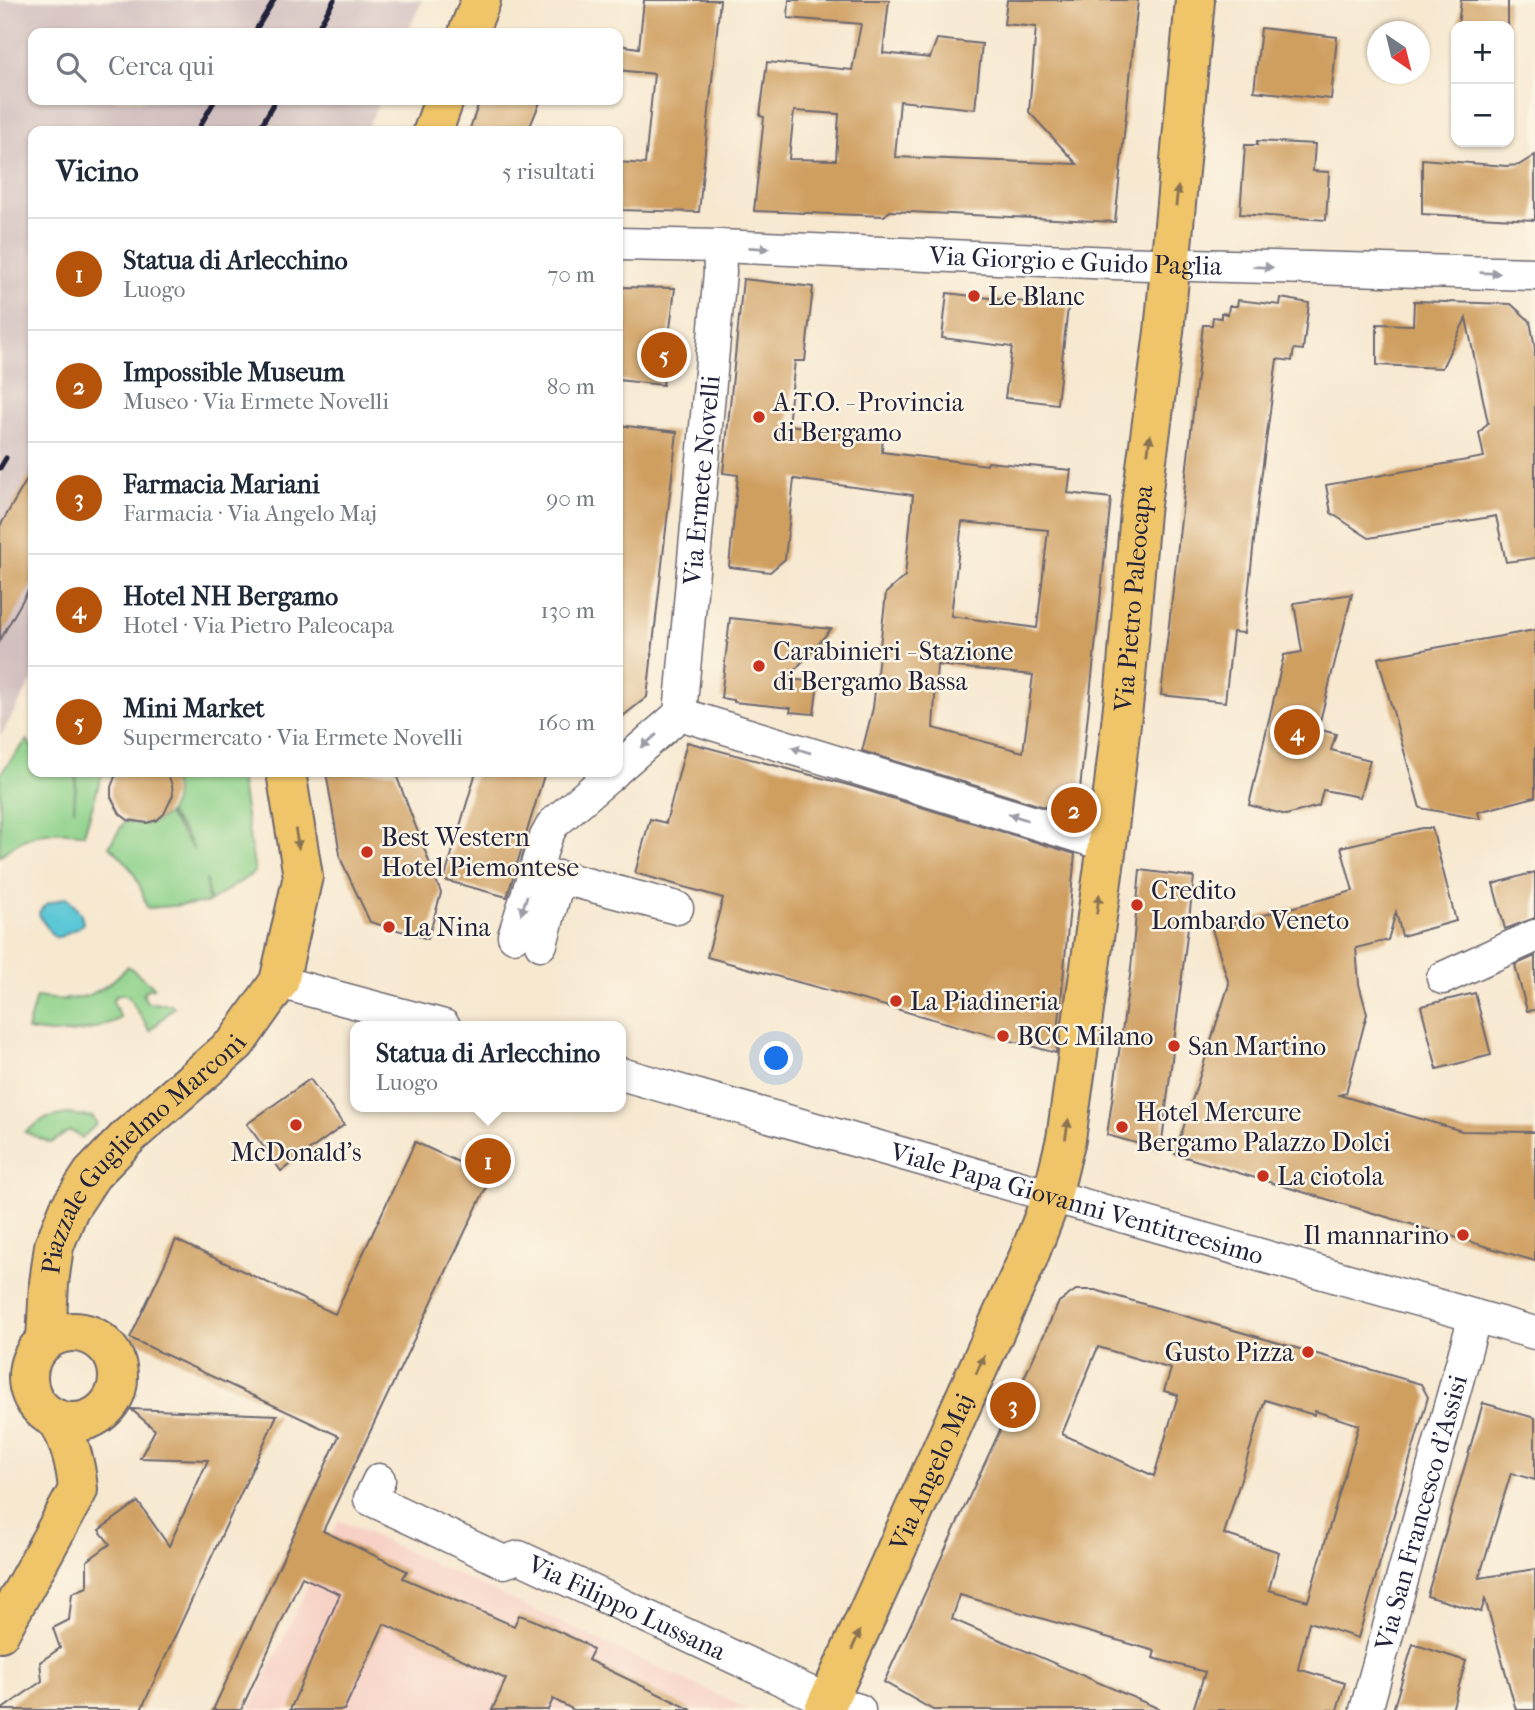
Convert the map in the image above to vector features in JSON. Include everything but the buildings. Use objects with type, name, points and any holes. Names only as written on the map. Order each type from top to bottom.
[{"type":"main road","points":[[470,28],[481,0]]},
{"type":"main road","name":"Via Pietro Paleocapa","points":[[1052,1196],[1066,1139],[1107,845],[1125,689],[1140,512],[1164,332],[1195,0]]},
{"type":"main road","points":[[435,126],[442,105]]},
{"type":"main road","points":[[279,982],[303,876],[287,777]]},
{"type":"main road","name":"Piazzale Guglielmo Marconi","points":[[57,1419],[41,1409],[33,1399],[28,1387],[29,1366],[33,1355],[46,1340],[54,1246],[69,1209],[101,1162],[236,1043],[279,982]]},
{"type":"main road","name":"Via Angelo Maj","points":[[837,1707],[1052,1196]]},
{"type":"main road","points":[[46,1340],[75,1331],[93,1336],[111,1352],[118,1372],[114,1395],[104,1409],[84,1421],[57,1419]]},
{"type":"main road","points":[[0,1632],[78,1490],[76,1467],[57,1419]]},
{"type":"street","name":"Via Giorgio e Guido Paglia","points":[[623,244],[1535,274]]},
{"type":"street","name":"Via Ermete Novelli","points":[[681,713],[720,272],[719,246]]},
{"type":"street","points":[[623,764],[681,713],[1107,845]]},
{"type":"street","points":[[608,777],[553,824],[546,837],[527,940],[559,877],[677,908]]},
{"type":"street","points":[[1443,978],[1535,936]]},
{"type":"street","points":[[279,982],[425,1021]]},
{"type":"street","name":"Viale Papa Giovanni Ventitreesimo","points":[[626,1075],[1535,1333]]},
{"type":"street","name":"Via San Francesco d'Assisi","points":[[1366,1710],[1475,1316]]},
{"type":"street","name":"Via Filippo Lussana","points":[[379,1480],[370,1499],[504,1562],[519,1557],[837,1707]]},
{"type":"shaded area","points":[[0,0],[422,0],[410,28],[28,28],[28,105],[378,105],[368,126],[28,126],[28,688],[0,737]]},
{"type":"shaded area","points":[[339,1520],[750,1710],[250,1710]]},
{"type":"green space","points":[[27,740],[28,777],[76,777],[74,810],[77,777],[101,777],[84,834],[39,834],[19,842],[0,856],[0,774]]},
{"type":"green space","points":[[170,777],[240,777],[255,872],[209,902],[206,879],[208,903],[147,908],[134,873],[109,846],[125,821],[147,824],[167,814],[194,850],[184,832],[168,813],[175,792]]},
{"type":"green space","points":[[128,966],[154,988],[143,994],[147,1003],[171,1004],[174,1007],[150,1031],[128,996],[120,994],[114,997],[113,1002],[121,1018],[109,1023],[75,1032],[27,1030],[36,997],[63,999],[86,996],[107,985]]},
{"type":"green space","points":[[66,1114],[93,1117],[97,1124],[82,1138],[69,1131],[51,1143],[25,1132],[44,1119]]},
{"type":"water","points":[[67,897],[81,914],[83,923],[78,928],[56,937],[52,935],[39,912],[46,904]]},
{"type":"railway","points":[[257,28],[274,0]]},
{"type":"railway","points":[[318,28],[334,0]]},
{"type":"railway","points":[[200,126],[212,105]]},
{"type":"railway","points":[[261,126],[273,105]]},
{"type":"railway","points":[[0,468],[6,458]]},
{"type":"place","name":"Le Blanc","points":[[974,296]]},
{"type":"place","name":"Mini Market","points":[[664,355]]},
{"type":"place","name":"A.T.O. - Provincia di Bergamo","points":[[759,417]]},
{"type":"place","name":"Carabinieri - Stazione di Bergamo Bassa","points":[[759,666]]},
{"type":"place","name":"Hotel NH Bergamo","points":[[1297,732]]},
{"type":"place","name":"Impossible Museum","points":[[1074,810]]},
{"type":"place","name":"Best Western Hotel Piemontese","points":[[367,852]]},
{"type":"place","name":"Credito Lombardo Veneto","points":[[1137,905]]},
{"type":"place","name":"La Nina","points":[[389,927]]},
{"type":"place","name":"La Piadineria","points":[[896,1001]]},
{"type":"place","name":"BCC Milano","points":[[1003,1036]]},
{"type":"place","name":"San Martino","points":[[1174,1046]]},
{"type":"place","name":"McDonald's","points":[[296,1125]]},
{"type":"place","name":"Hotel Mercure Bergamo Palazzo Dolci","points":[[1122,1127]]},
{"type":"place","name":"Statua di Arlecchino","points":[[488,1161]]},
{"type":"place","name":"La ciotola","points":[[1263,1176]]},
{"type":"place","name":"Il mannarino","points":[[1463,1235]]},
{"type":"place","name":"Gusto Pizza","points":[[1308,1352]]},
{"type":"place","name":"Farmacia Mariani","points":[[1013,1405]]}]
